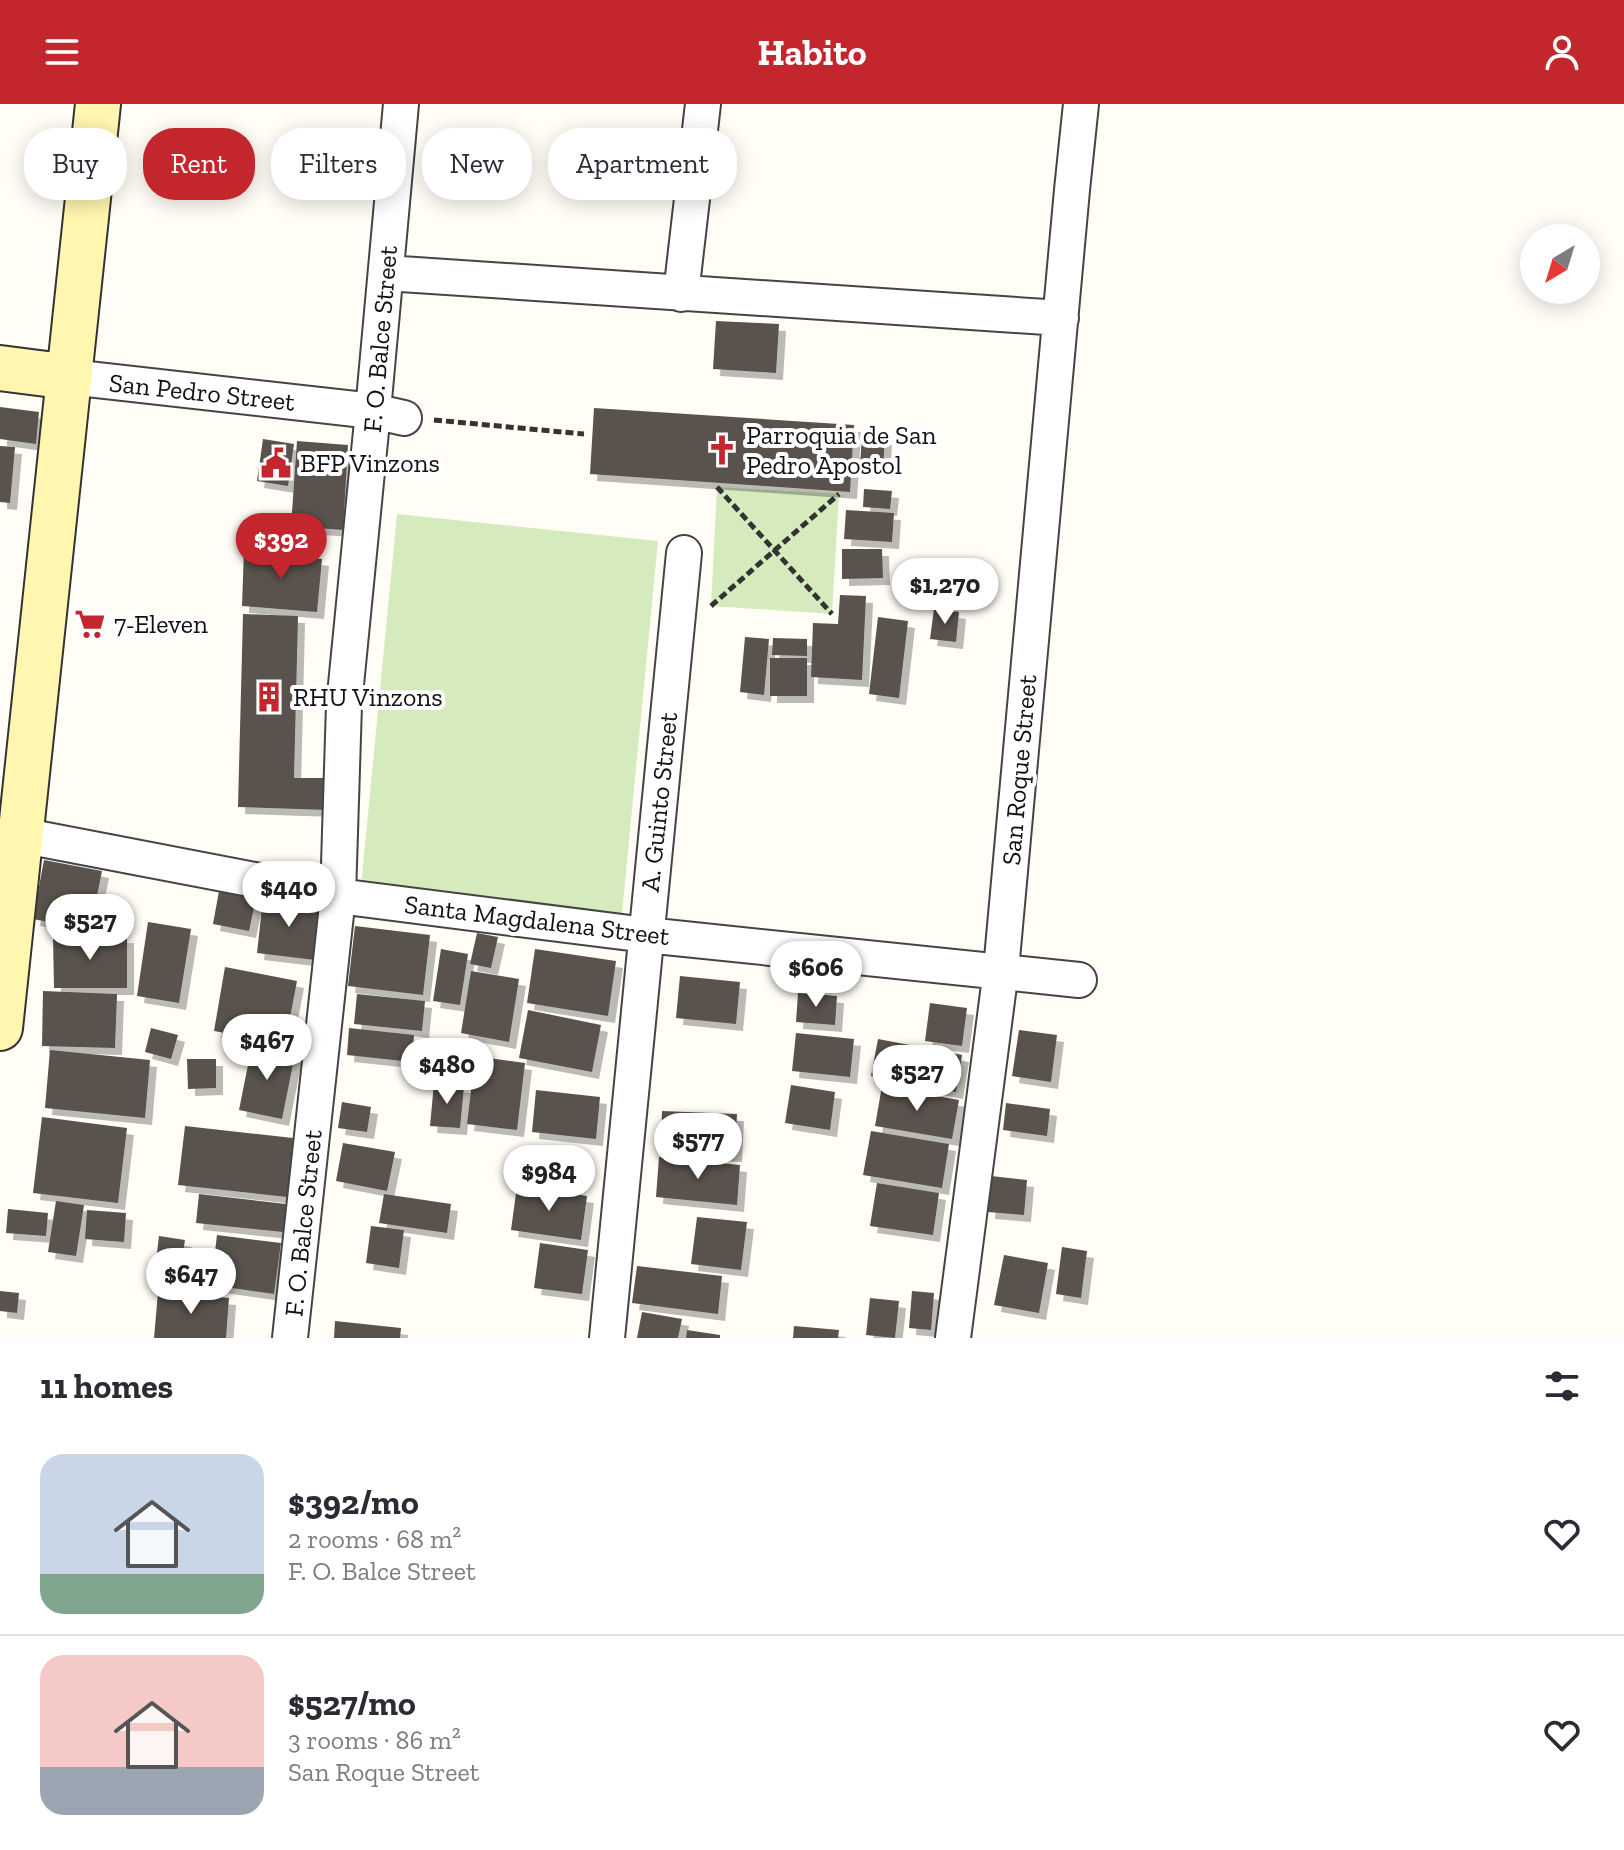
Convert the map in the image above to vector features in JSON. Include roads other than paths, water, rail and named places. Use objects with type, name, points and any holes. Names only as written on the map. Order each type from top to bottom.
[{"type":"main road","points":[[0,1028],[10,832],[70,377],[98,104]]},
{"type":"main road","name":"San Pedro Street","points":[[0,368],[70,377]]},
{"type":"street","name":"F. O. Balce Street","points":[[290,1338],[338,896],[344,705],[389,414],[386,273],[401,104]]},
{"type":"street","points":[[681,294],[703,104]]},
{"type":"street","name":"San Roque Street","points":[[953,1338],[1001,970],[1081,104]]},
{"type":"street","points":[[386,273],[1061,318]]},
{"type":"street","name":"San Pedro Street","points":[[70,377],[389,414]]},
{"type":"street","name":"A. Guinto Street","points":[[607,1338],[684,553]]},
{"type":"street","name":"Santa Magdalena Street","points":[[10,832],[338,896],[646,935],[1079,980]]},
{"type":"place","name":"Parroquia de San Pedro Apostol","points":[[722,450]]},
{"type":"place","name":"BFP Vinzons","points":[[276,463]]},
{"type":"place","name":"7-Eleven","points":[[90,624]]},
{"type":"place","name":"RHU Vinzons","points":[[269,697]]}]
